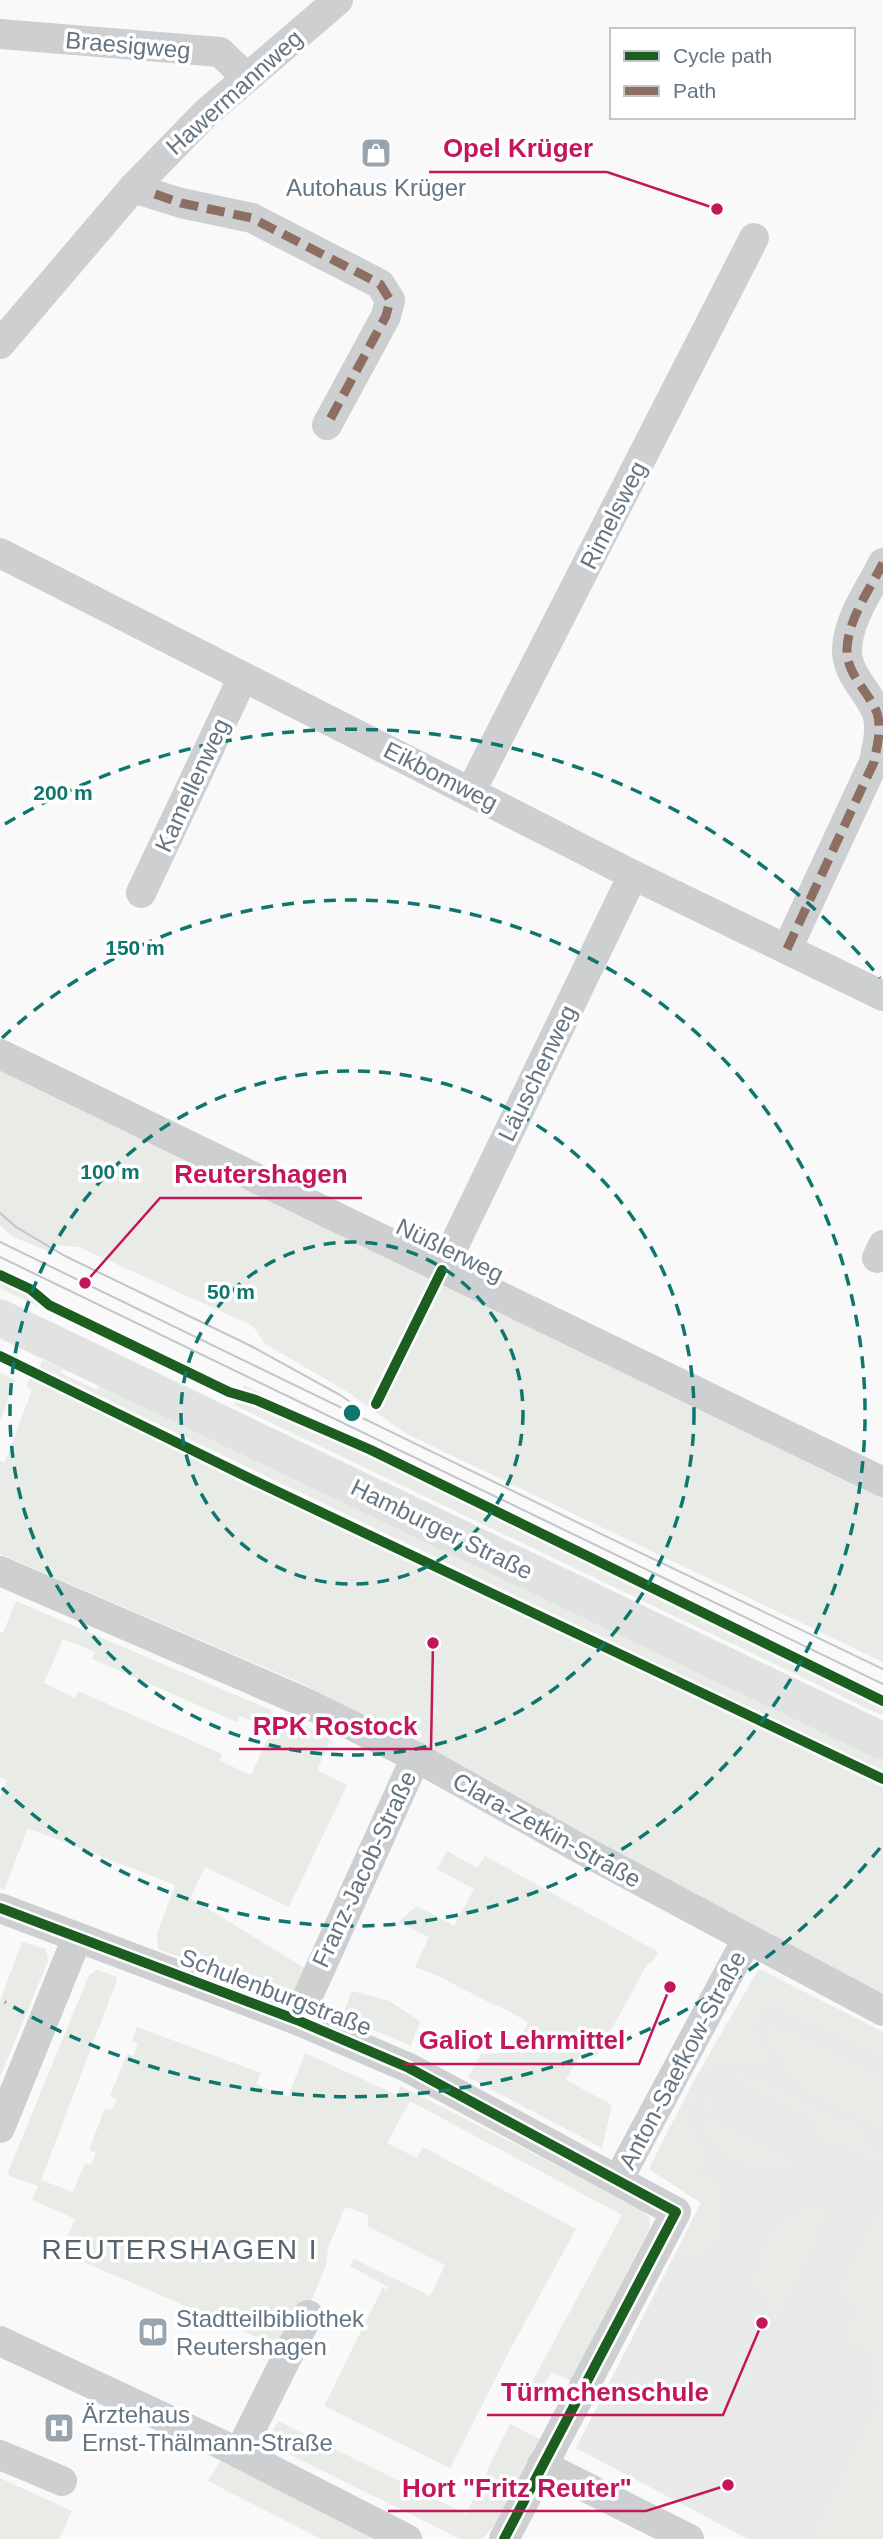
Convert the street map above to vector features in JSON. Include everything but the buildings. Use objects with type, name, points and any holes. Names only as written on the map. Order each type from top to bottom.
[{"type":"main road","name":"Hamburger Straße","points":[[0,1318],[883,1741]]},
{"type":"street","name":"Hawermannweg","points":[[0,344],[133,188],[205,114],[338,0]]},
{"type":"street","name":"Braesigweg","points":[[0,34],[220,52],[246,77]]},
{"type":"street","points":[[133,188],[181,203],[252,218],[380,284],[390,300],[386,316],[327,425]]},
{"type":"street","name":"Rimelsweg","points":[[471,791],[754,238]]},
{"type":"street","name":"Eikbomweg","points":[[0,553],[633,875],[883,996]]},
{"type":"street","points":[[787,949],[873,762],[880,736],[877,714],[851,668],[847,651],[850,628],[883,563]]},
{"type":"street","name":"Kamellenweg","points":[[141,892],[243,677]]},
{"type":"street","name":"Läuschenweg","points":[[442,1270],[633,875]]},
{"type":"street","name":"Nüßlerweg","points":[[0,1054],[883,1482]]},
{"type":"street","name":"Clara-Zetkin-Straße","points":[[0,1571],[284,1693],[416,1757],[883,2011]]},
{"type":"street","name":"Franz-Jacob-Straße","points":[[297,2020],[416,1757]]},
{"type":"street","name":"Schulenburgstraße","points":[[0,1908],[297,2020],[409,2068],[676,2212],[542,2465]]},
{"type":"street","points":[[0,2128],[77,1938]]},
{"type":"street","name":"Anton-Saefkow-Straße","points":[[618,2180],[747,1939]]},
{"type":"street","points":[[239,2454],[308,2315]]},
{"type":"street","points":[[0,2342],[239,2454],[408,2539]]},
{"type":"street","points":[[0,2455],[62,2481]]},
{"type":"street","points":[[504,2539],[542,2465],[689,2539]]},
{"type":"shaded area","points":[[0,1054],[883,1482],[883,1662],[407,1434],[346,1391],[265,1344],[253,1326],[79,1247],[54,1245],[25,1226],[0,1203]]},
{"type":"shaded area","points":[[0,1203],[54,1245],[48,1251],[13,1237],[0,1225]]},
{"type":"shaded area","points":[[0,1278],[32,1293],[41,1302],[39,1307],[0,1288]]},
{"type":"shaded area","points":[[43,1360],[63,1369],[61,1373],[97,1390],[99,1386],[883,1761],[883,1772],[39,1367]]},
{"type":"shaded area","points":[[0,1372],[15,1380],[0,1421]]},
{"type":"shaded area","points":[[30,1377],[883,1784],[883,1997],[585,1838],[518,1796],[430,1748],[301,1683],[0,1554],[0,1461],[5,1462],[32,1390],[26,1386]]},
{"type":"shaded area","points":[[244,1385],[883,1692],[883,1697],[261,1398],[240,1393]]},
{"type":"shaded area","points":[[236,1400],[253,1402],[883,1702],[883,1716],[234,1405]]},
{"type":"shaded area","points":[[16,1601],[273,1711],[265,1727],[240,1716],[237,1722],[92,1659],[95,1652],[63,1639],[44,1683],[75,1698],[78,1691],[222,1754],[220,1761],[251,1775],[279,1713],[331,1739],[317,1770],[347,1785],[289,1907],[205,1867],[190,1898],[316,1975],[305,2003],[158,1949],[157,1934],[175,1885],[28,1828],[4,1890],[0,1888],[0,1798],[7,1780],[0,1777],[0,1632],[3,1633]]},
{"type":"shaded area","points":[[447,1851],[477,1868],[485,1856],[658,1952],[651,1964],[648,1963],[596,2057],[583,2050],[566,2080],[612,2105],[602,2148],[468,2077],[481,2054],[513,2053],[528,2022],[415,1967],[429,1937],[398,1922],[417,1906],[454,1926],[474,1889],[437,1869]]},
{"type":"shaded area","points":[[22,1942],[46,1949],[48,1961],[0,2077],[0,2001]]},
{"type":"shaded area","points":[[759,1969],[883,2032],[883,2394],[813,2539],[748,2539],[576,2448],[701,2203],[649,2169],[692,2084]]},
{"type":"shaded area","points":[[759,1969],[883,2032],[883,2058],[769,2004],[754,2025],[771,2062],[758,2067],[721,2063],[704,2078],[697,2076]]},
{"type":"shaded area","points":[[97,1970],[117,1977],[117,1980],[41,2180],[73,2192],[85,2163],[91,2165],[96,2153],[89,2150],[105,2108],[112,2110],[117,2099],[110,2096],[127,2054],[133,2056],[138,2044],[132,2041],[137,2027],[261,2073],[256,2084],[288,2097],[305,2053],[397,2095],[401,2086],[640,2208],[650,2218],[649,2229],[571,2381],[551,2372],[544,2387],[532,2382],[622,2215],[410,2101],[387,2143],[417,2158],[423,2147],[576,2229],[450,2468],[324,2406],[383,2287],[386,2290],[388,2287],[350,2266],[354,2259],[430,2296],[445,2265],[367,2226],[369,2215],[345,2207],[328,2248],[326,2266],[286,2360],[268,2342],[220,2321],[222,2317],[210,2312],[208,2316],[61,2252],[75,2219],[32,2200],[38,2186],[10,2176],[8,2172],[89,1975]]},
{"type":"shaded area","points":[[352,1991],[389,2001],[420,2021],[411,2046],[342,2017]]},
{"type":"shaded area","points":[[765,2021],[883,2077],[883,2130],[802,2091],[790,2078],[769,2041],[763,2026]]},
{"type":"shaded area","points":[[733,2073],[747,2076],[857,2126],[868,2139],[872,2157],[883,2151],[883,2166],[814,2134],[819,2122],[729,2079]]},
{"type":"shaded area","points":[[689,2090],[697,2094],[690,2113],[690,2124],[706,2150],[699,2173],[722,2187],[723,2200],[719,2236],[705,2251],[694,2253],[678,2251],[701,2202],[649,2169]]},
{"type":"shaded area","points":[[706,2097],[713,2099],[705,2116],[800,2162],[786,2169],[759,2169],[732,2160],[713,2144],[702,2127],[700,2116]]},
{"type":"shaded area","points":[[883,2198],[883,2539],[813,2539],[879,2402],[869,2390],[874,2375],[869,2351],[844,2342],[859,2305],[837,2295]]},
{"type":"shaded area","points":[[832,2203],[774,2324],[772,2307],[754,2284],[765,2248],[778,2226],[797,2211],[812,2205]]},
{"type":"shaded area","points":[[742,2350],[760,2356],[739,2400],[740,2383],[736,2356]]},
{"type":"shaded area","points":[[278,2421],[466,2514],[510,2424],[541,2440],[492,2528],[482,2539],[460,2539],[265,2442]]},
{"type":"shaded area","points":[[229,2448],[407,2539],[321,2539],[208,2481]]},
{"type":"shaded area","points":[[0,2478],[72,2511],[59,2539],[0,2539]]},
{"type":"tram line","points":[[0,1213],[16,1227],[65,1256],[251,1346],[362,1410]]},
{"type":"tram line","points":[[0,1242],[883,1669]]},
{"type":"tram line","points":[[0,1257],[883,1684]]},
{"type":"marked path","points":[[155,194],[181,203],[252,218],[380,284],[390,300],[386,316],[327,425]]},
{"type":"marked path","points":[[787,949],[874,762],[879,731],[877,713],[850,667],[847,649],[855,615],[883,563]]},
{"type":"cycle path","points":[[376,1404],[442,1270]]},
{"type":"cycle path","points":[[0,1275],[30,1289],[49,1305],[229,1392],[256,1400],[371,1450],[883,1701]]},
{"type":"cycle path","points":[[0,1356],[253,1480],[883,1779]]},
{"type":"cycle path","points":[[0,1908],[297,2020],[409,2068],[676,2212],[504,2539]]},
{"type":"place","name":"Autohaus Krüger","points":[[376,153]]},
{"type":"place","name":"Opel Krüger","points":[[717,209]]},
{"type":"place","name":"Reutershagen","points":[[85,1283]]},
{"type":"place","name":"RPK Rostock","points":[[433,1643]]},
{"type":"place","name":"Galiot Lehrmittel","points":[[670,1987]]},
{"type":"place","name":"Türmchenschule","points":[[762,2323]]},
{"type":"place","name":"Stadtteilbibliothek Reutershagen","points":[[153,2332]]},
{"type":"place","name":"Ärztehaus Ernst-Thälmann-Straße","points":[[59,2428]]},
{"type":"place","name":"Hort \"Fritz Reuter\"","points":[[728,2485]]},
{"type":"district","name":"REUTERSHAGEN I","points":[[180,2249]]}]
